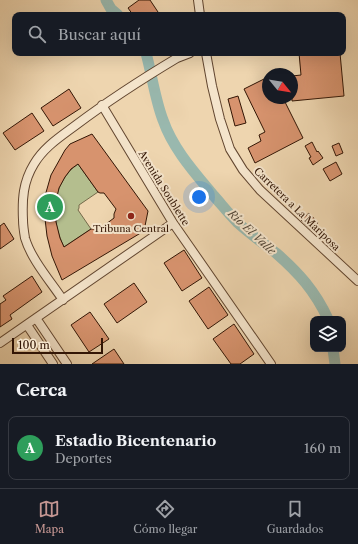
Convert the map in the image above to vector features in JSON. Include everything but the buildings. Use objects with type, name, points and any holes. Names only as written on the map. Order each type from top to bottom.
[{"type":"street","points":[[198,0],[200,12]]},
{"type":"street","points":[[63,300],[37,262],[25,237],[22,204],[23,192],[34,164],[45,148],[102,105],[155,71],[182,56]]},
{"type":"street","name":"Carretera a La Mariposa","points":[[207,56],[220,119],[230,149],[243,170],[260,190],[358,281]]},
{"type":"street","name":"Avenida Soublette","points":[[102,105],[173,223],[271,364]]},
{"type":"street","points":[[0,343],[173,223]]},
{"type":"street","points":[[36,318],[67,364]]},
{"type":"street","points":[[27,325],[53,364]]},
{"type":"green space","points":[[78,164],[98,192],[79,205],[78,210],[91,229],[64,247],[56,225],[56,202],[62,181]]},
{"type":"waterway","name":"Río El Valle","points":[[106,0],[114,12]]},
{"type":"waterway","name":"Río El Valle","points":[[147,56],[160,112],[167,131],[185,160],[235,220],[276,253],[299,275],[312,291],[326,316]]},
{"type":"waterway","name":"Río El Valle","points":[[333,352],[335,364]]},
{"type":"place","name":"Estadio Bicentenario","points":[[50,207]]},
{"type":"place","name":"Tribuna Central","points":[[131,216]]}]
